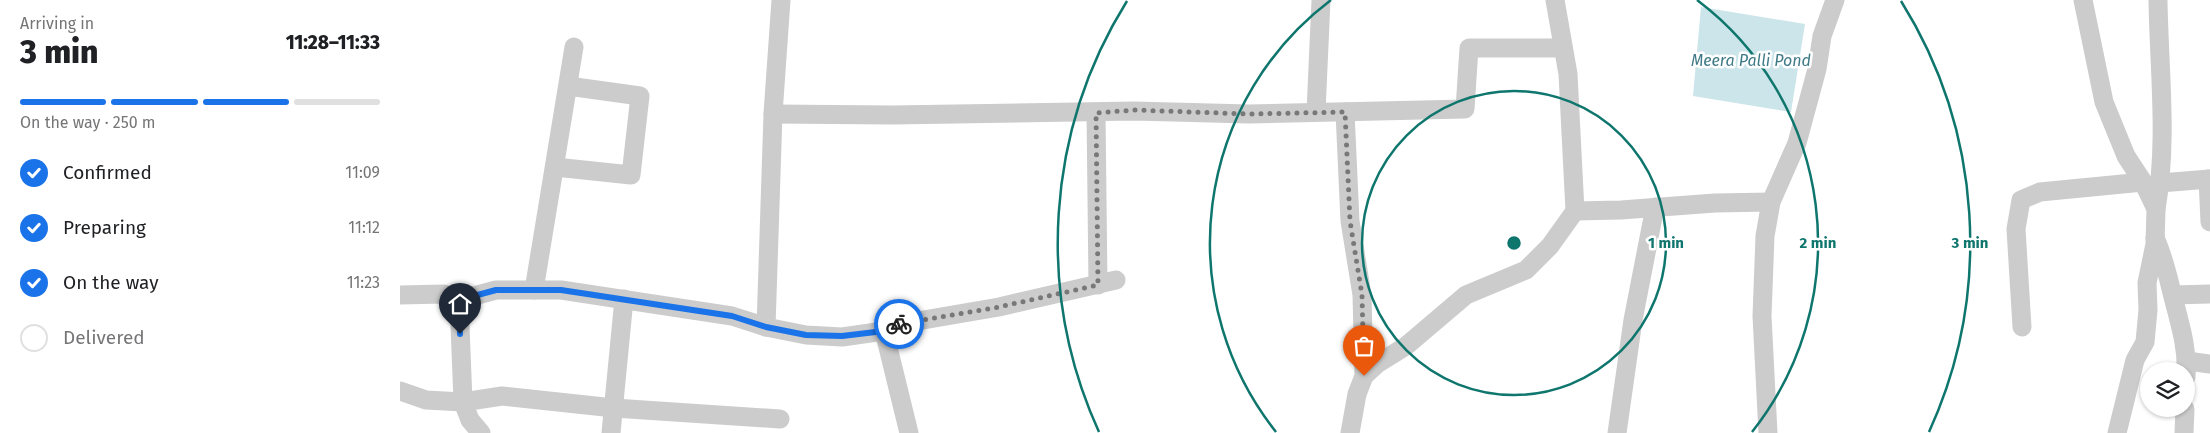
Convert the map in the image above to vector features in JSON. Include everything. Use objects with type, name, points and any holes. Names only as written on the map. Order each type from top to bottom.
[{"type":"street","points":[[766,327],[773,114],[781,0]]},
{"type":"street","points":[[1316,112],[1322,0]]},
{"type":"street","points":[[1364,376],[1377,364],[1406,346],[1466,295],[1526,270],[1550,246],[1575,211],[1568,74],[1555,0]]},
{"type":"street","points":[[1768,433],[1762,316],[1764,236],[1771,202],[1797,143],[1814,78],[1822,36],[1834,0]]},
{"type":"street","points":[[2083,0],[2104,102],[2126,156],[2152,183]]},
{"type":"street","points":[[2118,433],[2135,360],[2145,342],[2147,283],[2155,238],[2156,209],[2152,183],[2162,94],[2158,0]]},
{"type":"street","points":[[534,290],[574,47]]},
{"type":"street","points":[[773,114],[1096,113],[1134,110],[1249,114],[1465,109],[1469,48],[1563,48]]},
{"type":"street","points":[[555,167],[631,175],[640,96],[568,86]]},
{"type":"street","points":[[1345,112],[1350,221],[1362,295],[1364,376],[1357,394],[1350,433]]},
{"type":"street","points":[[400,295],[444,294],[459,300],[496,290],[561,290],[624,299],[674,309],[732,316],[766,327],[806,335],[842,336],[884,331],[900,324],[999,307],[1107,283],[1096,113]]},
{"type":"street","points":[[2022,327],[2016,229],[2021,200],[2040,192],[2209,179],[2210,222]]},
{"type":"street","points":[[1575,211],[1688,204],[1771,202]]},
{"type":"street","points":[[1617,433],[1631,330],[1655,207]]},
{"type":"street","points":[[2155,238],[2164,259],[2172,295],[2183,330],[2186,362]]},
{"type":"street","points":[[2172,295],[2210,294]]},
{"type":"street","points":[[611,433],[624,299]]},
{"type":"street","points":[[459,300],[463,402],[470,420],[481,433]]},
{"type":"street","points":[[884,331],[909,433]]},
{"type":"street","points":[[2195,367],[2210,364]]},
{"type":"street","points":[[400,391],[426,400],[463,402],[502,396],[614,408],[780,419]]},
{"type":"street","points":[[2184,433],[2185,417]]},
{"type":"water","name":"Meera Palli Pond","points":[[1701,7],[1805,24],[1791,112],[1693,96]]},
{"type":"way so far","points":[[899,324],[999,307],[1098,285],[1096,113],[1134,110],[1249,114],[1345,112],[1350,221],[1362,295],[1364,376]]},
{"type":"route","points":[[460,334],[459,300],[496,290],[561,290],[624,299],[674,309],[732,316],[766,327],[806,335],[842,336],[884,331],[899,324]]}]
